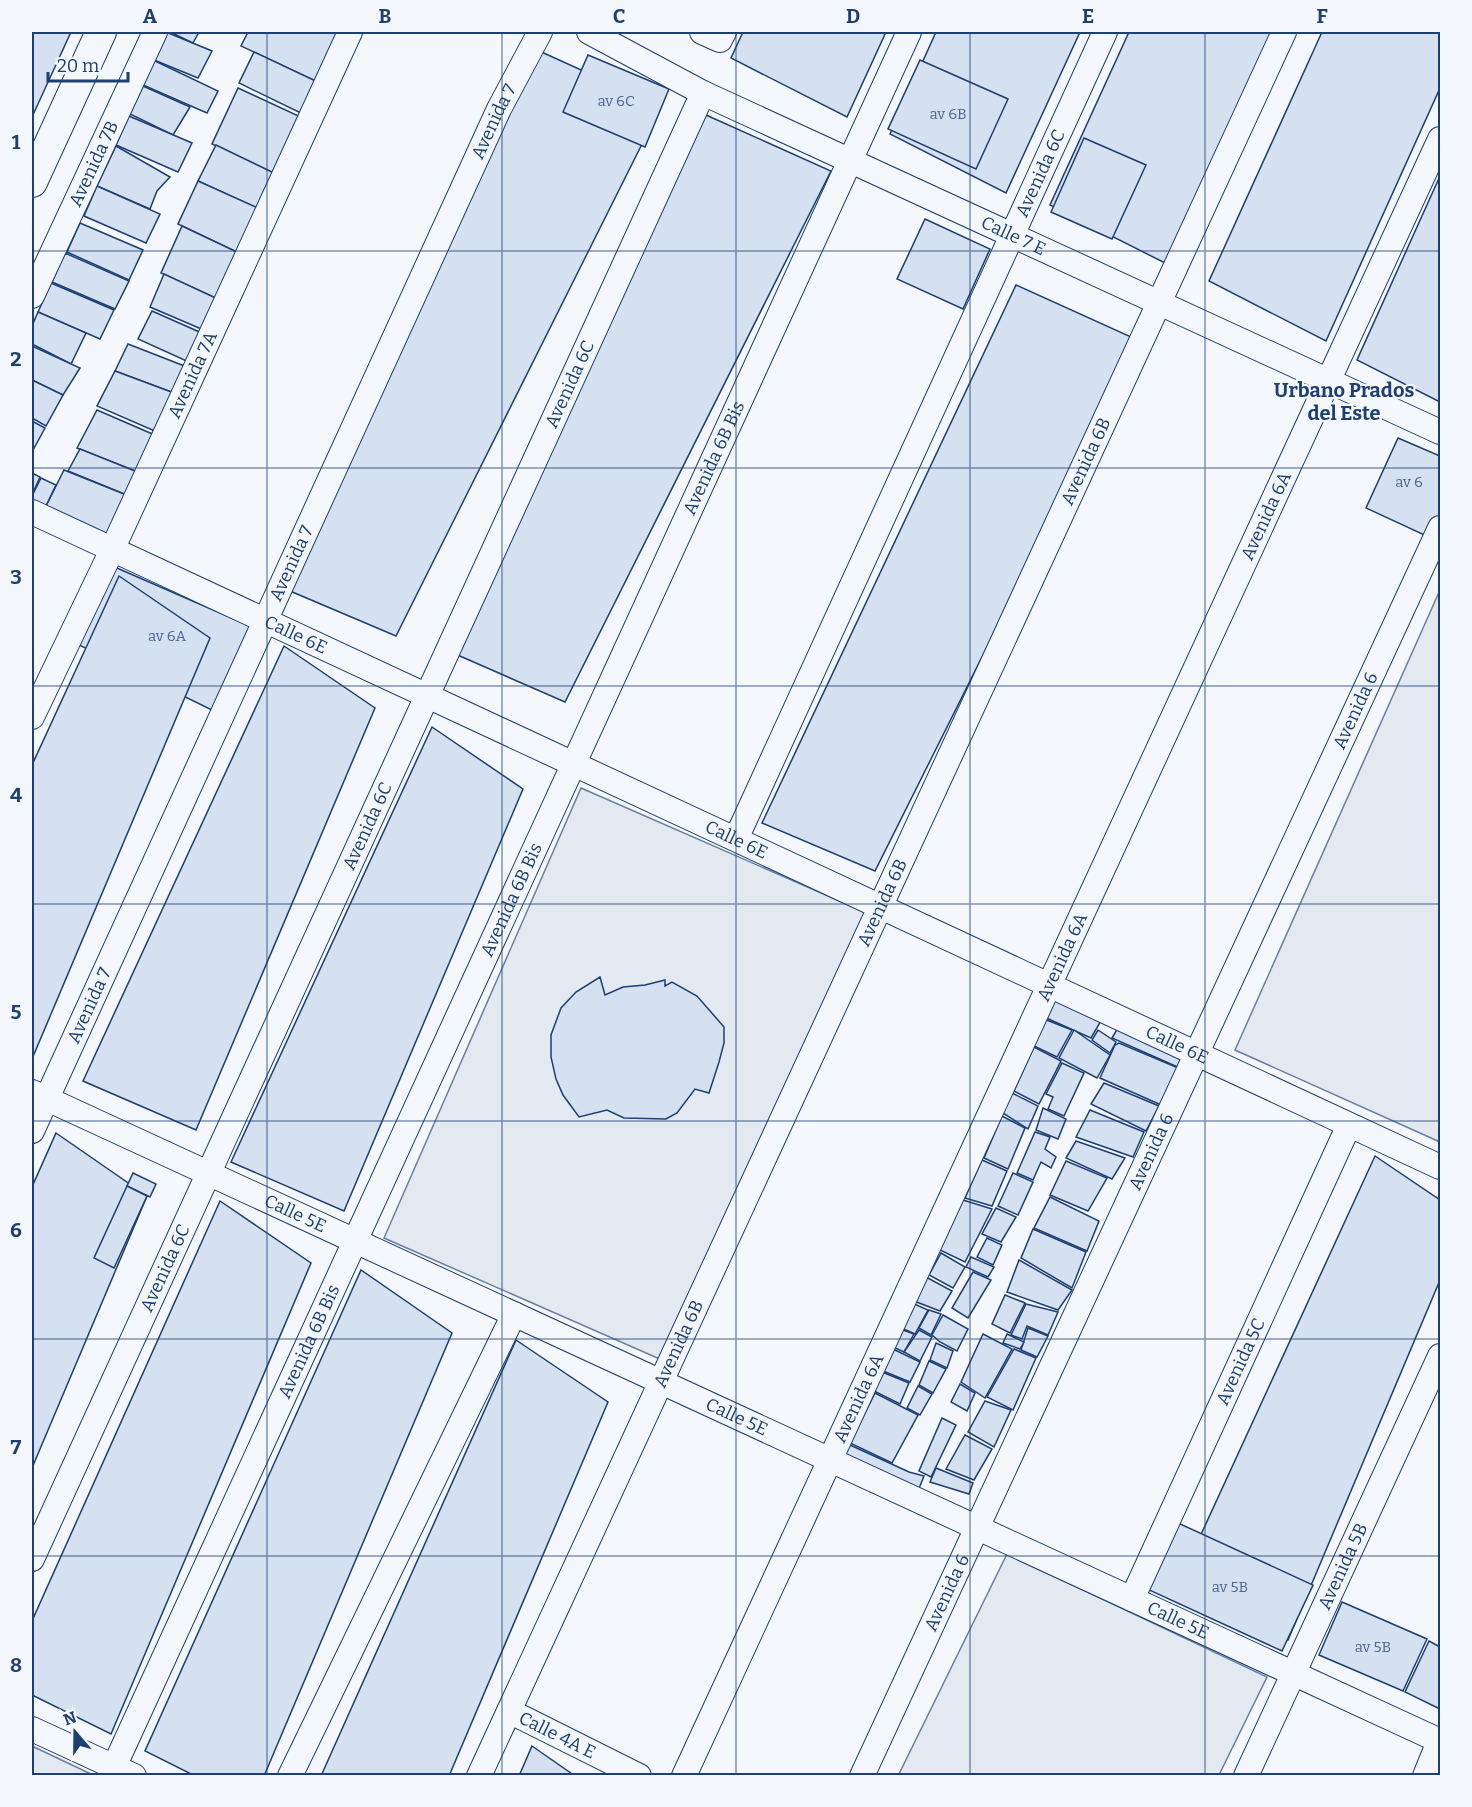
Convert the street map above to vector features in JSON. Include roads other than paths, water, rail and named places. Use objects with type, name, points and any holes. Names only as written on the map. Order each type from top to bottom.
[{"type":"street","points":[[32,182],[101,32]]},
{"type":"street","name":"Avenida 7B","points":[[32,296],[155,32]]},
{"type":"street","name":"Avenida 7A","points":[[32,717],[112,550],[350,32]]},
{"type":"street","name":"Avenida 7","points":[[32,1131],[39,1096],[266,621],[499,109],[540,32]]},
{"type":"street","name":"Calle 7 E","points":[[590,32],[703,93],[1440,432]]},
{"type":"street","name":"Avenida 6B Bis","points":[[124,1771],[354,1241],[909,32]]},
{"type":"street","name":"Avenida 6C","points":[[736,839],[1105,32]]},
{"type":"street","name":"Avenida 6B","points":[[479,1776],[1284,32]]},
{"type":"street","name":"Avenida 6C","points":[[32,1559],[703,93]]},
{"type":"street","name":"Avenida 6A","points":[[684,1776],[1440,139]]},
{"type":"street","name":"Calle 6E","points":[[32,512],[1440,1167]]},
{"type":"street","name":"Avenida 6","points":[[862,1776],[1440,528]]},
{"type":"street","name":"Calle 5E","points":[[39,1096],[1440,1740]]},
{"type":"street","name":"Avenida 5C","points":[[1132,1599],[1349,1125]]},
{"type":"street","points":[[290,1776],[514,1314]]},
{"type":"street","name":"Avenida 5B","points":[[1246,1776],[1440,1356]]},
{"type":"street","name":"Calle 4A E","points":[[509,1711],[639,1776]]},
{"type":"street","points":[[32,1729],[124,1771]]},
{"type":"street","points":[[1425,1776],[1440,1740]]},
{"type":"district","name":"Urbano Prados del Este","points":[[1344,402]]}]
